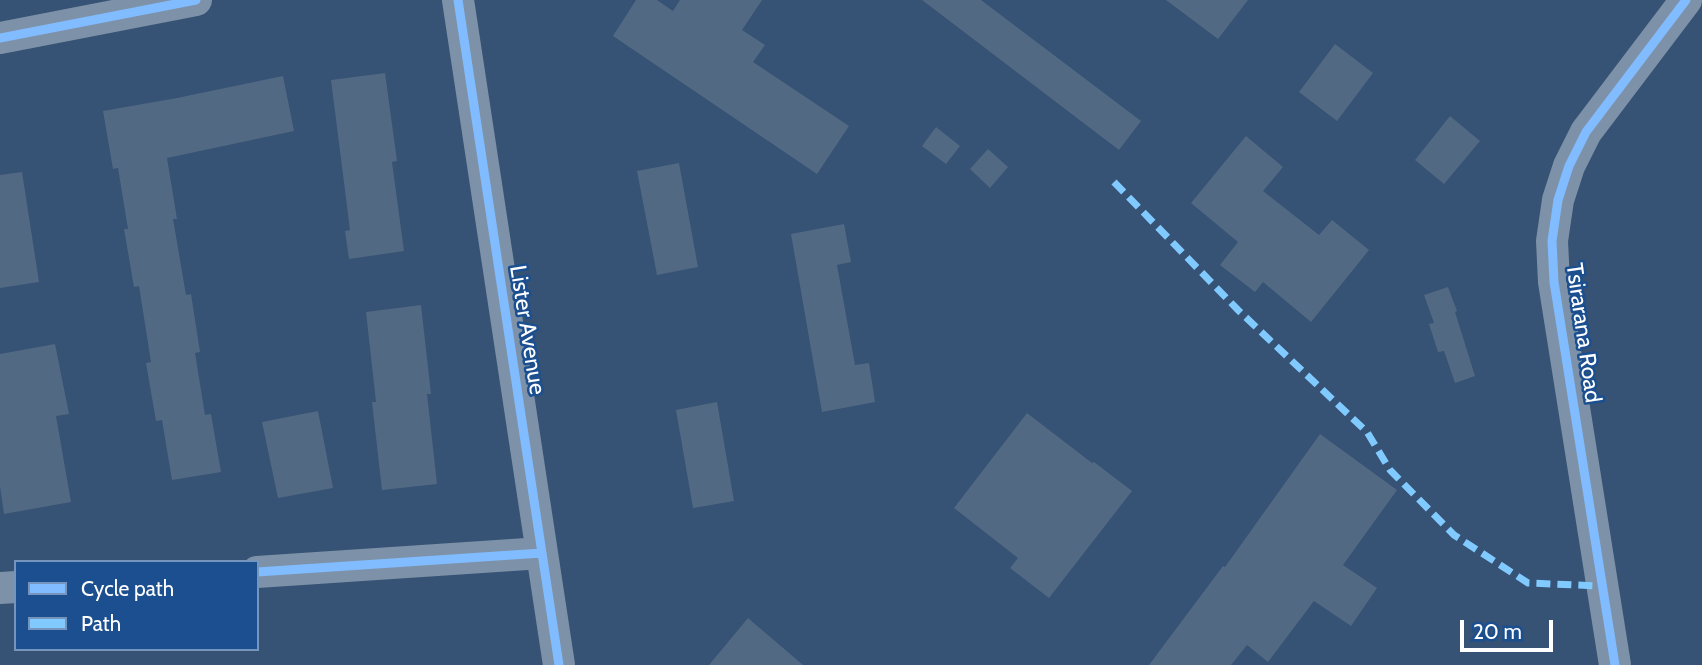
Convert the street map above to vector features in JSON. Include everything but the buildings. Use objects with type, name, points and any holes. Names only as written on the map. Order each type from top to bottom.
[{"type":"street","points":[[0,38],[196,0]]},
{"type":"street","name":"Lister Avenue","points":[[458,0],[559,665]]},
{"type":"street","name":"Tsirarana Road","points":[[1615,665],[1553,282],[1552,241],[1558,200],[1569,166],[1586,132],[1686,0]]},
{"type":"street","points":[[259,572],[542,553]]},
{"type":"marked path","points":[[1114,182],[1238,310],[1367,432],[1390,470],[1454,535],[1528,583],[1601,586]]},
{"type":"cycle path","points":[[0,38],[196,0]]},
{"type":"cycle path","points":[[458,0],[559,665]]},
{"type":"cycle path","points":[[1615,665],[1554,282],[1552,241],[1558,200],[1569,166],[1586,132],[1686,0]]},
{"type":"cycle path","points":[[259,572],[542,553]]}]
